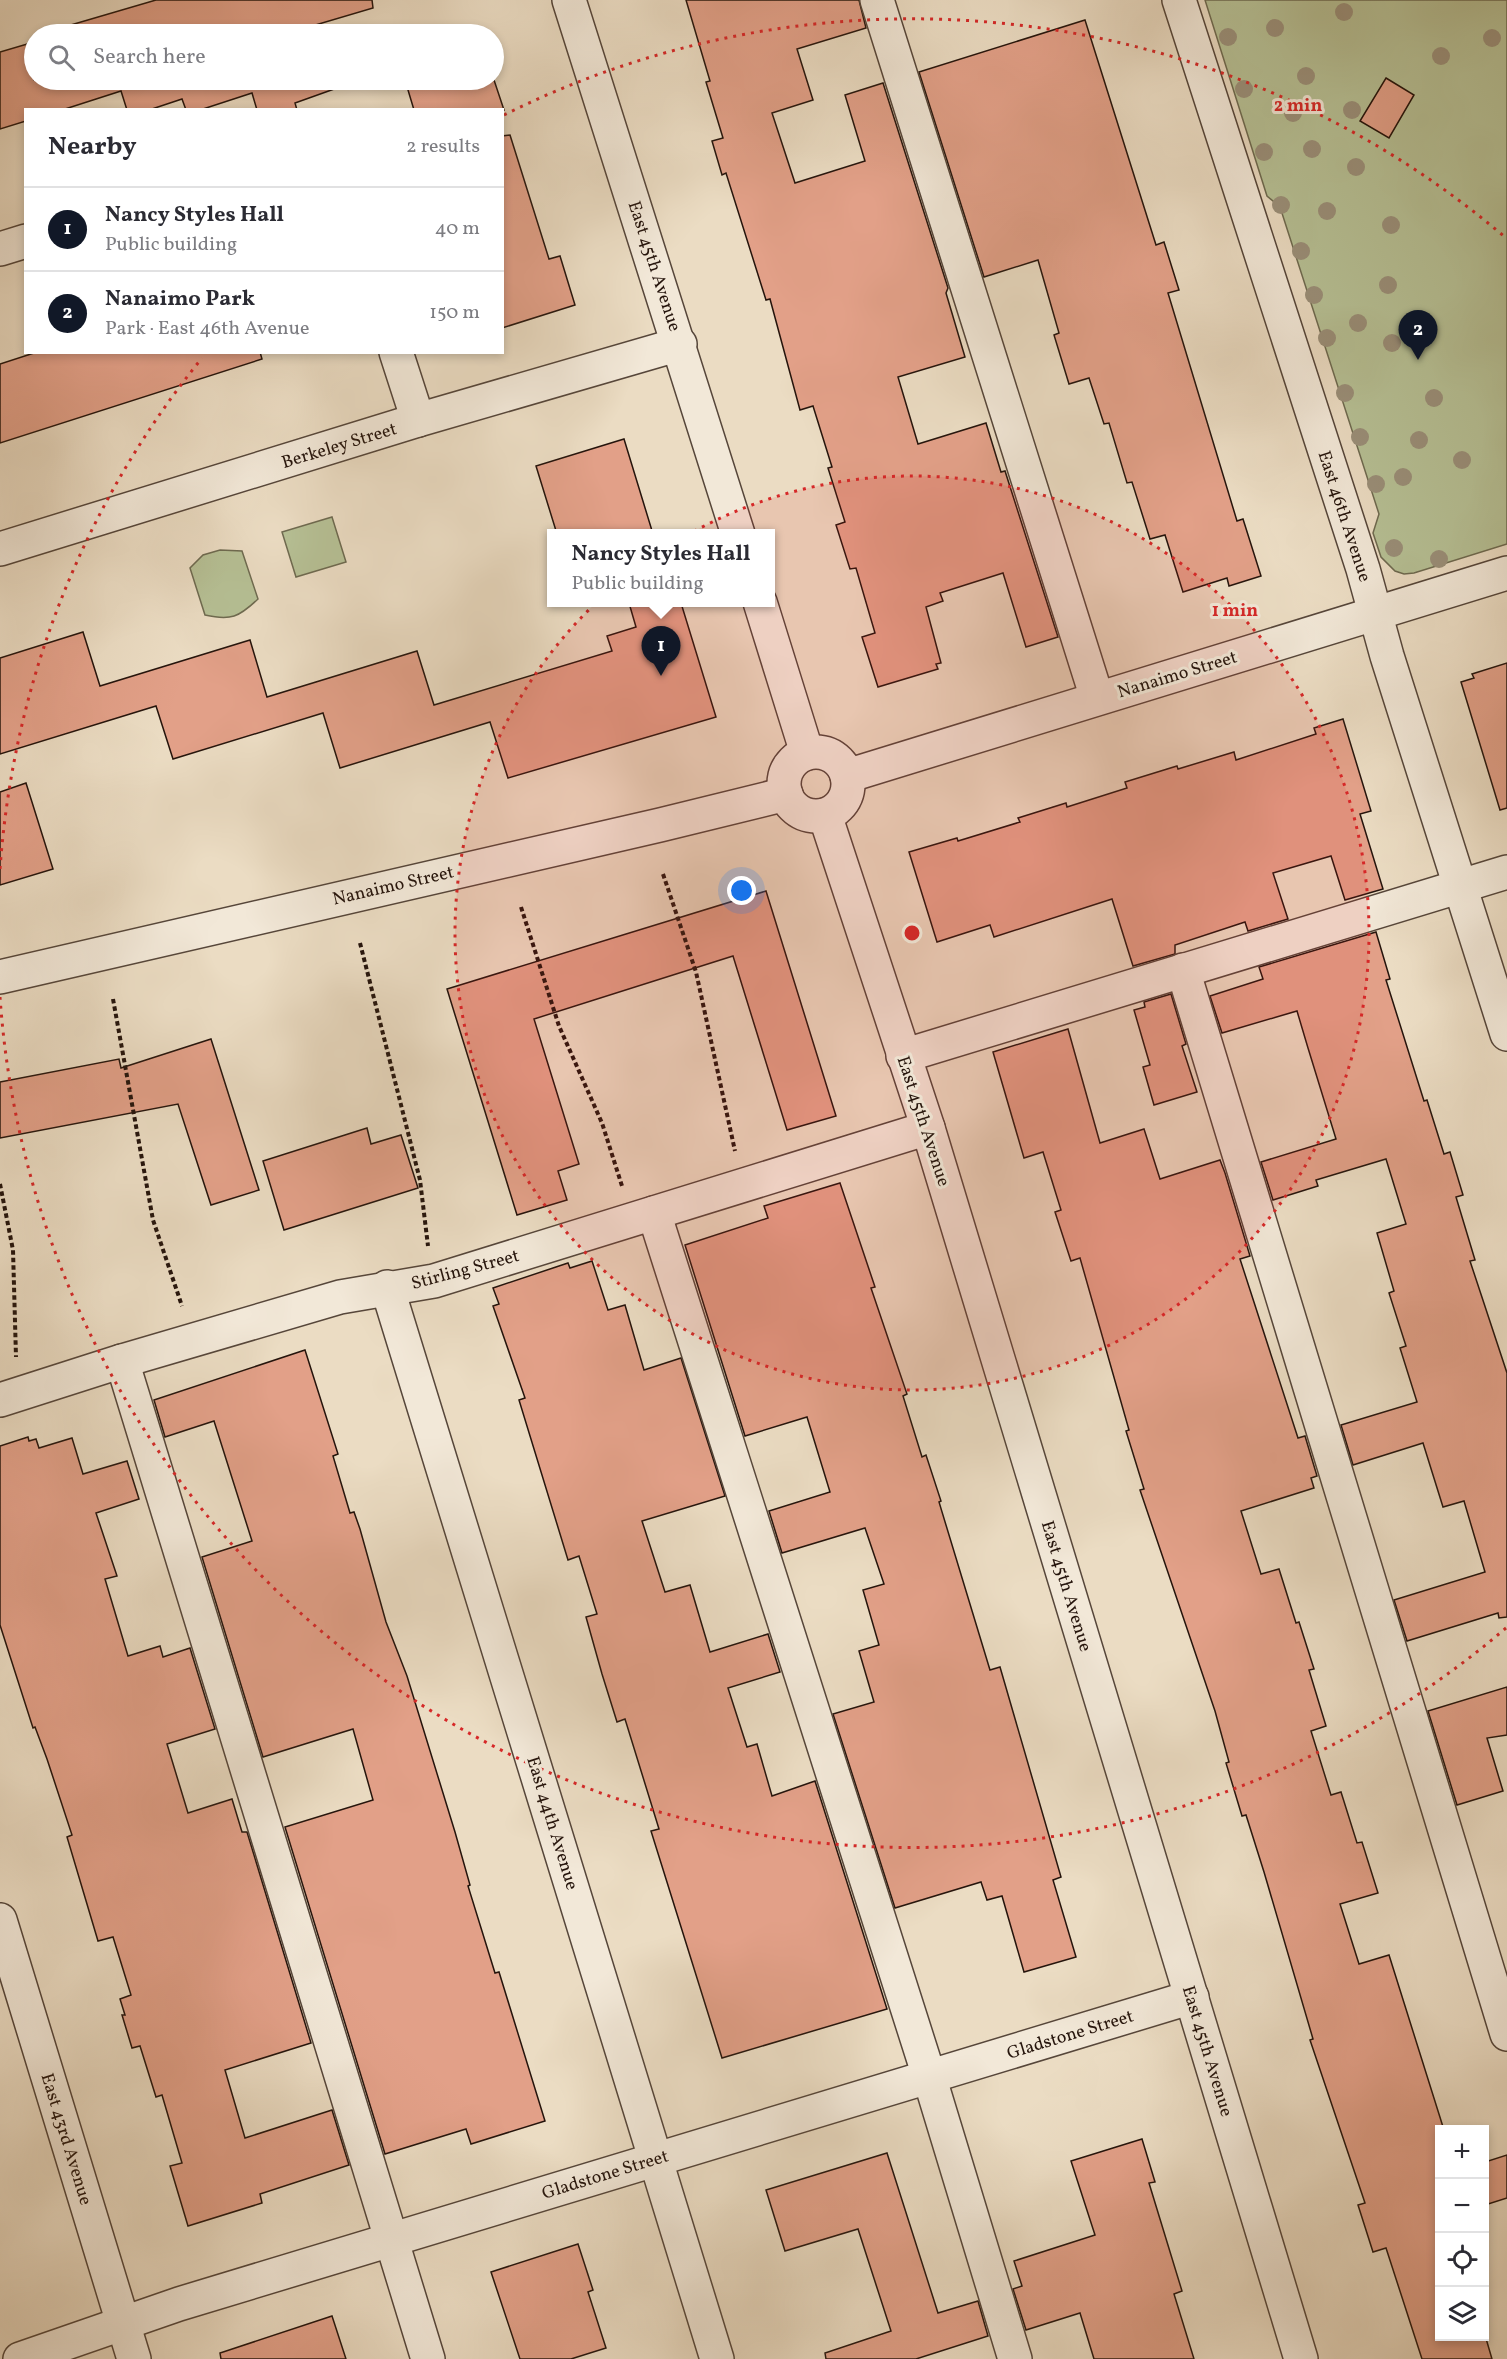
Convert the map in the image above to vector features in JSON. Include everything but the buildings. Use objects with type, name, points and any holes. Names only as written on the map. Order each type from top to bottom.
[{"type":"street","name":"East 45th Avenue","points":[[569,0],[680,344],[736,529]]},
{"type":"street","points":[[877,0],[1097,698]]},
{"type":"street","name":"East 46th Avenue","points":[[1179,0],[1462,886],[1507,1034]]},
{"type":"street","points":[[0,249],[24,242]]},
{"type":"street","name":"Berkeley Street","points":[[0,549],[418,420],[680,344]]},
{"type":"street","points":[[397,354],[418,420]]},
{"type":"street","name":"Nanaimo Street","points":[[847,776],[1507,573]]},
{"type":"street","points":[[761,607],[807,753]]},
{"type":"street","points":[[817,752],[836,759],[847,776],[846,795],[841,804],[825,815],[816,816],[797,810],[786,794],[786,774],[791,765],[807,753],[817,752]]},
{"type":"street","name":"Nanaimo Street","points":[[0,977],[786,794]]},
{"type":"street","name":"East 45th Avenue","points":[[825,815],[928,1128],[1301,2359]]},
{"type":"street","points":[[903,1056],[1507,872]]},
{"type":"street","points":[[1183,970],[1507,2034]]},
{"type":"street","name":"Stirling Street","points":[[0,1400],[122,1361],[340,1297],[387,1287],[434,1281],[928,1128]]},
{"type":"street","points":[[654,1213],[929,2076],[1015,2359]]},
{"type":"street","name":"East 44th Avenue","points":[[387,1287],[717,2359]]},
{"type":"street","points":[[122,1361],[428,2359]]},
{"type":"street","name":"East 43rd Avenue","points":[[0,1920],[134,2359]]},
{"type":"street","name":"Gladstone Street","points":[[20,2359],[123,2323],[392,2238],[1192,1997]]},
{"type":"path","points":[[663,874],[696,972],[738,1161]]},
{"type":"path","points":[[521,907],[559,1026],[602,1123],[625,1195]]},
{"type":"path","points":[[360,943],[420,1180],[428,1249]]},
{"type":"path","points":[[113,999],[153,1220],[183,1310]]},
{"type":"path","points":[[0,1184],[13,1250],[16,1361]]},
{"type":"green space","points":[[1205,0],[1507,0],[1507,544],[1414,573],[1404,574],[1395,571],[1381,557],[1373,533],[1379,514],[1280,207],[1267,196]]},
{"type":"green space","points":[[332,517],[346,562],[296,577],[282,532]]},
{"type":"green space","points":[[220,550],[242,551],[258,599],[240,614],[222,618],[205,615],[190,568],[203,555]]},
{"type":"place","name":"Nanaimo Park","points":[[1418,360]]},
{"type":"place","name":"Nancy Styles Hall","points":[[661,676]]}]
